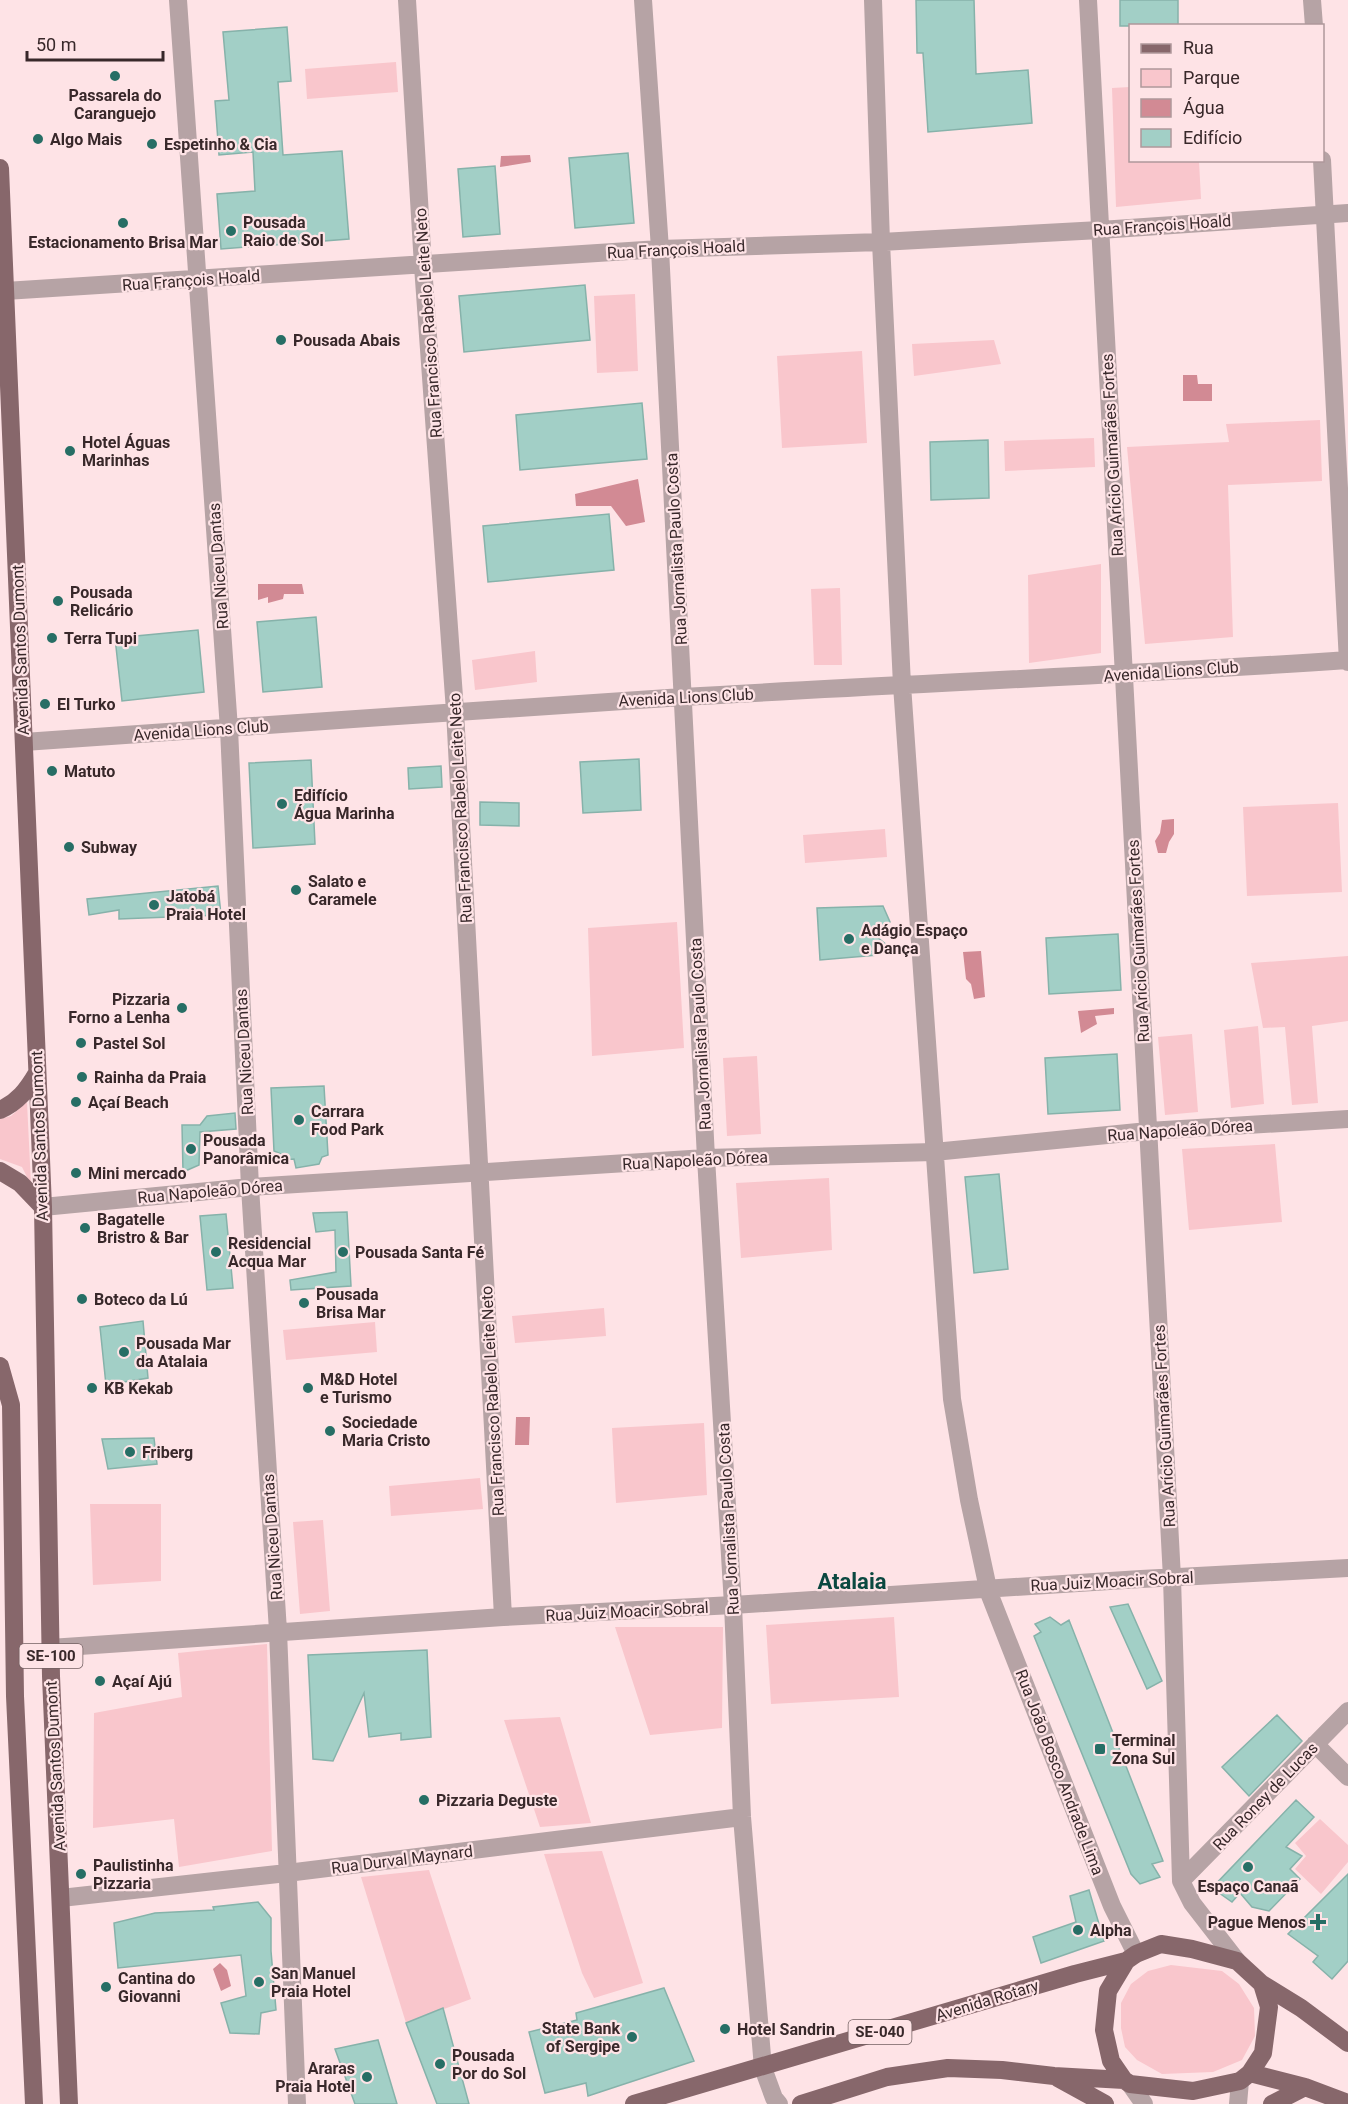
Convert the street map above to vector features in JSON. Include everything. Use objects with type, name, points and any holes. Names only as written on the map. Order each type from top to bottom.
[{"type":"main road","name":"Avenida Santos Dumont","points":[[0,168],[43,1207],[50,1648],[69,2104]]},
{"type":"main road","points":[[0,1110],[12,1105],[21,1097],[36,1073]]},
{"type":"main road","points":[[0,1171],[20,1183],[43,1207]]},
{"type":"main road","name":"SE-100","points":[[0,1366],[11,1405],[15,1696],[34,2104]]},
{"type":"main road","name":"Avenida Rotary","points":[[634,2104],[706,2082],[763,2068],[1131,1958],[1161,1944],[1192,1948],[1237,1961],[1262,1984]]},
{"type":"main road","points":[[1127,2082],[1111,2061],[1104,2030],[1108,1991],[1131,1958]]},
{"type":"main road","points":[[1245,2077],[1263,2053],[1267,2035],[1269,2007],[1262,1984]]},
{"type":"main road","name":"SE-040","points":[[1262,1984],[1301,2008],[1348,2043]]},
{"type":"main road","points":[[801,2104],[887,2077],[948,2068],[1002,2070],[1193,2091],[1245,2077],[1305,2087],[1348,2103]]},
{"type":"main road","points":[[1054,2076],[1105,2104]]},
{"type":"main road","points":[[1272,2104],[1305,2087]]},
{"type":"street","name":"Rua Niceu Dantas","points":[[178,0],[229,729],[250,1187],[278,1631],[297,2104]]},
{"type":"street","name":"Rua Francisco Rabelo Leite Neto","points":[[407,0],[423,266],[455,711],[503,1617]]},
{"type":"street","name":"Rua Jornalista Paulo Costa","points":[[643,0],[660,249],[706,1158],[733,1605],[742,1817],[763,2068],[774,2098],[779,2104]]},
{"type":"street","name":"Rua João Bosco Andrade Lima","points":[[873,0],[881,242],[902,685],[952,1399],[969,1500],[989,1593],[1131,1958]]},
{"type":"street","name":"Rua Arício Guimarães Fortes","points":[[1088,0],[1172,1578],[1181,1881]]},
{"type":"street","points":[[1312,0],[1314,24]]},
{"type":"street","points":[[1323,162],[1348,660]]},
{"type":"street","name":"Rua François Hoald","points":[[5,291],[660,249],[881,242],[1348,213]]},
{"type":"street","name":"Avenida Lions Club","points":[[24,742],[455,711],[902,685],[1123,675],[1348,660]]},
{"type":"street","name":"Rua Napoleão Dórea","points":[[43,1207],[250,1187],[706,1158],[934,1152],[1148,1131],[1348,1119]]},
{"type":"street","name":"Rua Juiz Moacir Sobral","points":[[50,1648],[503,1617],[1348,1568]]},
{"type":"street","name":"Rua Roney de Lucas","points":[[1181,1881],[1348,1711]]},
{"type":"street","points":[[1315,1744],[1348,1777]]},
{"type":"street","name":"Rua Durval Maynard","points":[[61,1898],[287,1874],[742,1817]]},
{"type":"street","points":[[1181,1881],[1192,1903],[1237,1961]]},
{"type":"street","points":[[1238,2104],[1245,2077]]},
{"type":"street","points":[[1127,2082],[1144,2104]]},
{"type":"green space","points":[[396,62],[398,92],[307,99],[305,69]]},
{"type":"green space","points":[[1129,87],[1129,162],[1199,162],[1201,199],[1116,207],[1112,88]]},
{"type":"green space","points":[[635,294],[638,371],[597,373],[594,296]]},
{"type":"green space","points":[[994,340],[1001,364],[914,376],[912,344]]},
{"type":"green space","points":[[862,351],[867,443],[782,448],[777,356]]},
{"type":"green space","points":[[1320,420],[1322,481],[1228,485],[1233,637],[1145,644],[1127,447],[1229,442],[1226,424]]},
{"type":"green space","points":[[1094,438],[1095,467],[1005,471],[1004,441]]},
{"type":"green space","points":[[1101,564],[1101,653],[1029,663],[1028,575]]},
{"type":"green space","points":[[840,588],[842,665],[814,665],[811,589]]},
{"type":"green space","points":[[535,651],[537,682],[475,690],[472,660]]},
{"type":"green space","points":[[1338,803],[1342,892],[1247,896],[1243,807]]},
{"type":"green space","points":[[885,829],[887,857],[805,863],[803,835]]},
{"type":"green space","points":[[677,922],[684,1048],[592,1056],[588,928]]},
{"type":"green space","points":[[1348,956],[1348,1021],[1312,1026],[1318,1103],[1292,1105],[1285,1027],[1263,1028],[1251,963]]},
{"type":"green space","points":[[1258,1026],[1264,1104],[1231,1108],[1224,1030]]},
{"type":"green space","points":[[1192,1034],[1198,1112],[1165,1115],[1158,1037]]},
{"type":"green space","points":[[757,1056],[761,1134],[727,1136],[723,1058]]},
{"type":"green space","points":[[27,1102],[31,1185],[22,1167],[0,1159],[0,1119],[11,1116]]},
{"type":"green space","points":[[1275,1144],[1282,1222],[1189,1230],[1182,1149]]},
{"type":"green space","points":[[829,1178],[832,1250],[741,1258],[736,1183]]},
{"type":"green space","points":[[604,1308],[606,1336],[515,1343],[512,1316]]},
{"type":"green space","points":[[375,1322],[377,1352],[286,1360],[283,1330]]},
{"type":"green space","points":[[704,1423],[707,1495],[616,1503],[612,1428]]},
{"type":"green space","points":[[480,1478],[483,1509],[391,1516],[389,1486]]},
{"type":"green space","points":[[90,1504],[161,1504],[161,1581],[93,1585]]},
{"type":"green space","points":[[323,1520],[330,1611],[300,1614],[293,1522]]},
{"type":"green space","points":[[894,1617],[899,1697],[771,1704],[766,1625]]},
{"type":"green space","points":[[615,1627],[723,1627],[722,1728],[650,1735]]},
{"type":"green space","points":[[267,1644],[272,1851],[179,1867],[174,1819],[93,1828],[94,1713],[182,1697],[178,1653]]},
{"type":"green space","points":[[560,1717],[591,1823],[540,1827],[504,1720]]},
{"type":"green space","points":[[1320,1819],[1348,1845],[1348,1862],[1321,1894],[1295,1869],[1306,1856],[1295,1843]]},
{"type":"green space","points":[[602,1851],[643,1983],[594,1998],[582,1973],[544,1854]]},
{"type":"green space","points":[[429,1870],[471,1999],[406,2023],[361,1877]]},
{"type":"green space","points":[[1171,1965],[1222,1971],[1239,1984],[1254,2008],[1255,2036],[1242,2060],[1213,2072],[1162,2074],[1137,2060],[1125,2047],[1121,2028],[1121,2003],[1131,1984],[1148,1971]]},
{"type":"water","points":[[530,155],[531,162],[500,167],[501,156]]},
{"type":"water","points":[[1183,375],[1197,375],[1198,384],[1212,384],[1212,401],[1183,401]]},
{"type":"water","points":[[638,479],[645,522],[626,526],[611,506],[576,506],[575,494]]},
{"type":"water","points":[[258,584],[302,584],[304,594],[284,594],[283,599],[268,603],[268,597],[258,600]]},
{"type":"water","points":[[1174,819],[1174,834],[1166,853],[1158,853],[1155,841],[1160,833],[1162,820]]},
{"type":"water","points":[[981,951],[985,997],[974,999],[971,984],[966,979],[963,952]]},
{"type":"water","points":[[1114,1008],[1114,1014],[1095,1016],[1097,1024],[1081,1033],[1078,1011]]},
{"type":"water","points":[[516,1417],[530,1417],[529,1445],[515,1445]]},
{"type":"water","points":[[220,1963],[227,1970],[231,1986],[221,1991],[213,1969]]},
{"type":"building","points":[[916,0],[974,0],[976,74],[1028,70],[1032,123],[928,132],[923,53],[917,53]]},
{"type":"building","points":[[1120,0],[1178,0],[1178,24],[1120,26]]},
{"type":"building","points":[[287,27],[291,81],[278,82],[283,155],[342,151],[349,239],[221,249],[217,194],[255,191],[253,152],[219,155],[215,101],[229,100],[223,32]]},
{"type":"building","points":[[628,153],[634,223],[575,228],[569,158]]},
{"type":"building","points":[[495,166],[500,234],[463,237],[458,169]]},
{"type":"building","points":[[585,285],[590,340],[464,352],[459,296]]},
{"type":"building","points":[[642,403],[647,459],[520,470],[516,415]]},
{"type":"building","points":[[988,440],[989,498],[931,500],[930,442]]},
{"type":"building","points":[[609,514],[614,570],[488,582],[483,526]]},
{"type":"building","points":[[316,617],[322,687],[263,692],[257,622]]},
{"type":"building","points":[[198,630],[204,692],[122,701],[115,638]]},
{"type":"building","points":[[639,759],[641,810],[583,813],[580,762]]},
{"type":"building","name":"Edifício Água Marinha","points":[[311,760],[315,844],[253,848],[249,763]]},
{"type":"building","points":[[441,766],[442,787],[409,789],[408,768]]},
{"type":"building","points":[[480,802],[519,803],[519,826],[480,825]]},
{"type":"building","name":"Jatobá Praia Hotel","points":[[218,886],[221,915],[119,919],[119,910],[89,915],[87,899]]},
{"type":"building","name":"Adágio Espaço e Dança","points":[[883,906],[890,922],[871,932],[888,946],[878,955],[820,960],[817,908]]},
{"type":"building","points":[[1118,934],[1121,990],[1049,994],[1046,938]]},
{"type":"building","points":[[1117,1054],[1120,1110],[1048,1114],[1045,1058]]},
{"type":"building","name":"Carrara Food Park","points":[[324,1086],[328,1155],[322,1157],[319,1164],[296,1168],[294,1159],[280,1160],[281,1154],[274,1151],[271,1088]]},
{"type":"building","name":"Pousada Panorâmica","points":[[235,1113],[236,1129],[200,1132],[199,1165],[183,1172],[182,1125],[200,1125],[207,1116]]},
{"type":"building","points":[[999,1174],[1008,1269],[974,1273],[965,1177]]},
{"type":"building","name":"Pousada Santa Fé","points":[[347,1212],[351,1286],[291,1290],[290,1280],[336,1272],[335,1230],[316,1232],[313,1213]]},
{"type":"building","name":"Residencial Acqua Mar","points":[[226,1214],[233,1288],[207,1290],[200,1216]]},
{"type":"building","name":"Pousada Mar da Atalaia","points":[[143,1321],[148,1378],[106,1385],[100,1327]]},
{"type":"building","name":"Friberg","points":[[154,1438],[157,1464],[108,1469],[102,1439]]},
{"type":"building","points":[[1128,1604],[1162,1681],[1147,1689],[1110,1607]]},
{"type":"building","name":"Terminal Zona Sul","points":[[1050,1617],[1061,1625],[1069,1620],[1163,1861],[1152,1864],[1160,1877],[1140,1884],[1131,1874],[1034,1636],[1041,1632],[1035,1624]]},
{"type":"building","points":[[427,1650],[431,1737],[401,1740],[401,1733],[369,1737],[364,1693],[333,1761],[313,1759],[308,1655]]},
{"type":"building","points":[[1277,1715],[1302,1741],[1249,1796],[1222,1767]]},
{"type":"building","points":[[1296,1800],[1314,1817],[1286,1847],[1302,1856],[1290,1869],[1300,1879],[1269,1911],[1252,1907],[1240,1893],[1232,1902],[1212,1888]]},
{"type":"building","points":[[1348,1874],[1348,1961],[1332,1979],[1313,1962],[1318,1956],[1288,1934]]},
{"type":"building","name":"Alpha","points":[[1089,1890],[1104,1941],[1041,1963],[1033,1937],[1076,1922],[1070,1896]]},
{"type":"building","name":"San Manuel Praia Hotel","points":[[258,1902],[271,1918],[276,2010],[261,2013],[259,2034],[230,2033],[221,2003],[246,1996],[241,1955],[118,1968],[114,1923],[155,1913],[214,1910],[213,1907]]},
{"type":"building","name":"State Bank of Sergipe","points":[[664,1988],[694,2061],[588,2096],[586,2083],[545,2093],[529,2032],[577,2020],[576,2013]]},
{"type":"building","name":"Pousada Por do Sol","points":[[443,2008],[469,2104],[437,2104],[406,2023]]},
{"type":"building","name":"Araras Praia Hotel","points":[[378,2040],[397,2104],[355,2104],[335,2049]]},
{"type":"place","name":"Passarela do Caranguejo","points":[[115,76]]},
{"type":"place","name":"Algo Mais","points":[[38,139]]},
{"type":"place","name":"Espetinho & Cia","points":[[152,144]]},
{"type":"place","name":"Estacionamento Brisa Mar","points":[[123,223]]},
{"type":"place","name":"Pousada Raio de Sol","points":[[231,231]]},
{"type":"place","name":"Pousada Abais","points":[[281,340]]},
{"type":"place","name":"Hotel Águas Marinhas","points":[[70,451]]},
{"type":"place","name":"Pousada Relicário","points":[[58,601]]},
{"type":"place","name":"Terra Tupi","points":[[52,638]]},
{"type":"place","name":"El Turko","points":[[45,704]]},
{"type":"place","name":"Matuto","points":[[52,771]]},
{"type":"place","name":"Edifício Água Marinha","points":[[282,804]]},
{"type":"place","name":"Subway","points":[[69,847]]},
{"type":"place","name":"Salato e Caramele","points":[[296,890]]},
{"type":"place","name":"Jatobá Praia Hotel","points":[[154,905]]},
{"type":"place","name":"Adágio Espaço e Dança","points":[[849,939]]},
{"type":"place","name":"Pizzaria Forno a Lenha","points":[[182,1008]]},
{"type":"place","name":"Pastel Sol","points":[[81,1043]]},
{"type":"place","name":"Rainha da Praia","points":[[82,1077]]},
{"type":"place","name":"Açaí Beach","points":[[76,1102]]},
{"type":"place","name":"Carrara Food Park","points":[[299,1120]]},
{"type":"place","name":"Pousada Panorâmica","points":[[191,1149]]},
{"type":"place","name":"Mini mercado","points":[[76,1173]]},
{"type":"place","name":"Bagatelle Bristro & Bar","points":[[85,1228]]},
{"type":"place","name":"Residencial Acqua Mar","points":[[216,1252]]},
{"type":"place","name":"Pousada Santa Fé","points":[[343,1252]]},
{"type":"place","name":"Boteco da Lú","points":[[82,1299]]},
{"type":"place","name":"Pousada Brisa Mar","points":[[304,1303]]},
{"type":"place","name":"Pousada Mar da Atalaia","points":[[124,1352]]},
{"type":"place","name":"KB Kekab","points":[[92,1388]]},
{"type":"place","name":"M&D Hotel e Turismo","points":[[308,1388]]},
{"type":"place","name":"Sociedade Maria Cristo","points":[[330,1431]]},
{"type":"place","name":"Friberg","points":[[130,1452]]},
{"type":"place","name":"Açaí Ajú","points":[[100,1681]]},
{"type":"place","name":"Terminal Zona Sul","points":[[1100,1749]]},
{"type":"place","name":"Pizzaria Deguste","points":[[424,1800]]},
{"type":"place","name":"Espaço Canaã","points":[[1248,1867]]},
{"type":"place","name":"Paulistinha Pizzaria","points":[[81,1874]]},
{"type":"place","name":"Pague Menos","points":[[1318,1922]]},
{"type":"place","name":"Alpha","points":[[1078,1930]]},
{"type":"place","name":"San Manuel Praia Hotel","points":[[259,1982]]},
{"type":"place","name":"Cantina do Giovanni","points":[[106,1987]]},
{"type":"place","name":"Hotel Sandrin","points":[[725,2029]]},
{"type":"place","name":"State Bank of Sergipe","points":[[632,2037]]},
{"type":"place","name":"Pousada Por do Sol","points":[[440,2064]]},
{"type":"place","name":"Araras Praia Hotel","points":[[367,2077]]},
{"type":"district","name":"Atalaia","points":[[852,1581]]}]
